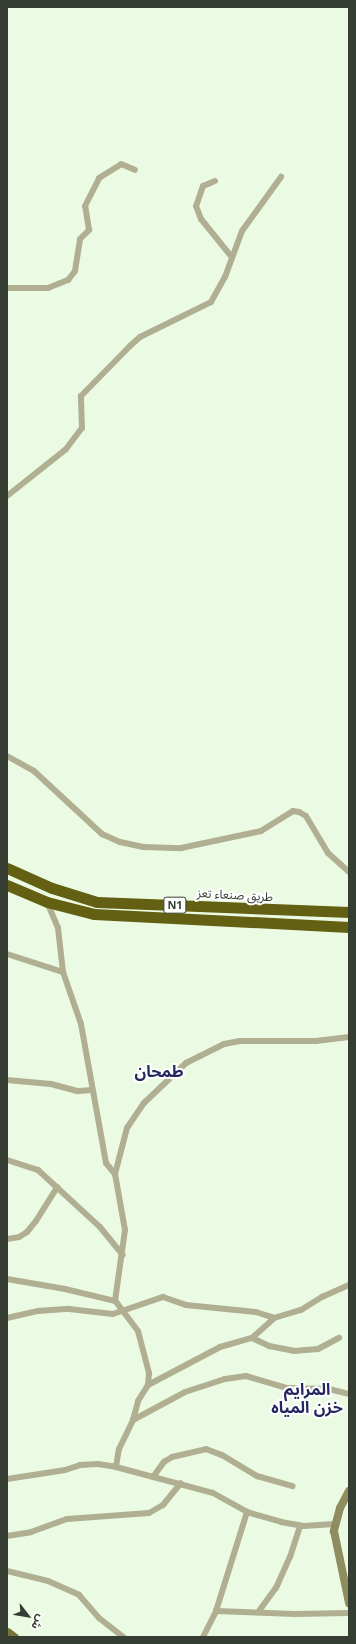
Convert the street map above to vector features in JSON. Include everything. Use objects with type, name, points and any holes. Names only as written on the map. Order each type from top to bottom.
[{"type":"highway","name":"طريق صنعاء تعز","points":[[7,868],[52,888],[98,902],[349,912]]},
{"type":"highway","name":"N1","points":[[7,885],[47,902],[94,914],[349,927]]},
{"type":"highway","points":[[47,902],[52,888]]},
{"type":"main road","points":[[7,1632],[14,1637]]},
{"type":"street","points":[[7,288],[48,288],[68,280],[75,272],[80,239],[89,230],[85,206],[99,178],[121,164],[135,170]]},
{"type":"street","points":[[7,496],[66,449],[82,428],[81,396],[130,346],[140,337],[211,302],[225,277],[230,256],[253,213],[281,177]]},
{"type":"street","points":[[215,181],[203,186],[196,206],[200,219],[230,256]]},
{"type":"street","points":[[7,756],[34,771],[102,834],[120,842],[144,847],[181,848],[262,831],[293,811],[300,812],[306,816],[328,853],[349,872]]},
{"type":"street","points":[[47,902],[62,942],[63,972],[81,1024],[106,1163],[115,1174],[124,1212],[123,1255],[115,1301]]},
{"type":"street","points":[[7,954],[63,972]]},
{"type":"street","points":[[115,1174],[127,1128],[144,1103],[186,1063],[224,1044],[240,1041],[316,1041],[349,1037]]},
{"type":"street","points":[[7,1080],[51,1084],[78,1091],[92,1090]]},
{"type":"street","points":[[7,1160],[38,1170],[100,1227],[123,1255]]},
{"type":"street","points":[[7,1239],[19,1238],[27,1232],[36,1221],[57,1187]]},
{"type":"street","points":[[7,1279],[70,1290],[115,1301],[134,1323],[142,1341],[149,1373],[148,1385],[138,1401],[133,1420],[119,1449],[116,1467]]},
{"type":"street","points":[[148,1385],[220,1347],[252,1338],[274,1318],[301,1310],[322,1297],[349,1285]]},
{"type":"street","points":[[7,1318],[38,1311],[69,1309],[105,1314],[124,1312],[163,1297],[186,1305],[240,1310],[274,1318]]},
{"type":"street","points":[[252,1338],[269,1346],[294,1351],[318,1349],[339,1338]]},
{"type":"street","points":[[133,1420],[185,1392],[236,1376],[287,1388],[330,1389],[349,1394]]},
{"type":"street","points":[[153,1477],[164,1462],[172,1457],[206,1449],[222,1455],[257,1476],[293,1486]]},
{"type":"street","points":[[7,1479],[66,1470],[80,1465],[116,1467],[182,1484],[213,1494],[247,1512],[300,1526],[334,1524]]},
{"type":"street","points":[[7,1536],[31,1532],[67,1519],[149,1513],[163,1505],[182,1484]]},
{"type":"street","points":[[349,1491],[334,1524],[349,1603]]},
{"type":"street","points":[[203,1637],[216,1611],[247,1512]]},
{"type":"street","points":[[259,1611],[276,1588],[290,1557],[300,1526]]},
{"type":"street","points":[[7,1571],[48,1582],[79,1595],[99,1618],[122,1637]]},
{"type":"street","points":[[216,1611],[259,1611],[294,1614],[349,1613]]},
{"type":"district","name":"طمحان","points":[[159,1071]]},
{"type":"district","name":"المرايم خزن المياه","points":[[307,1398]]}]
